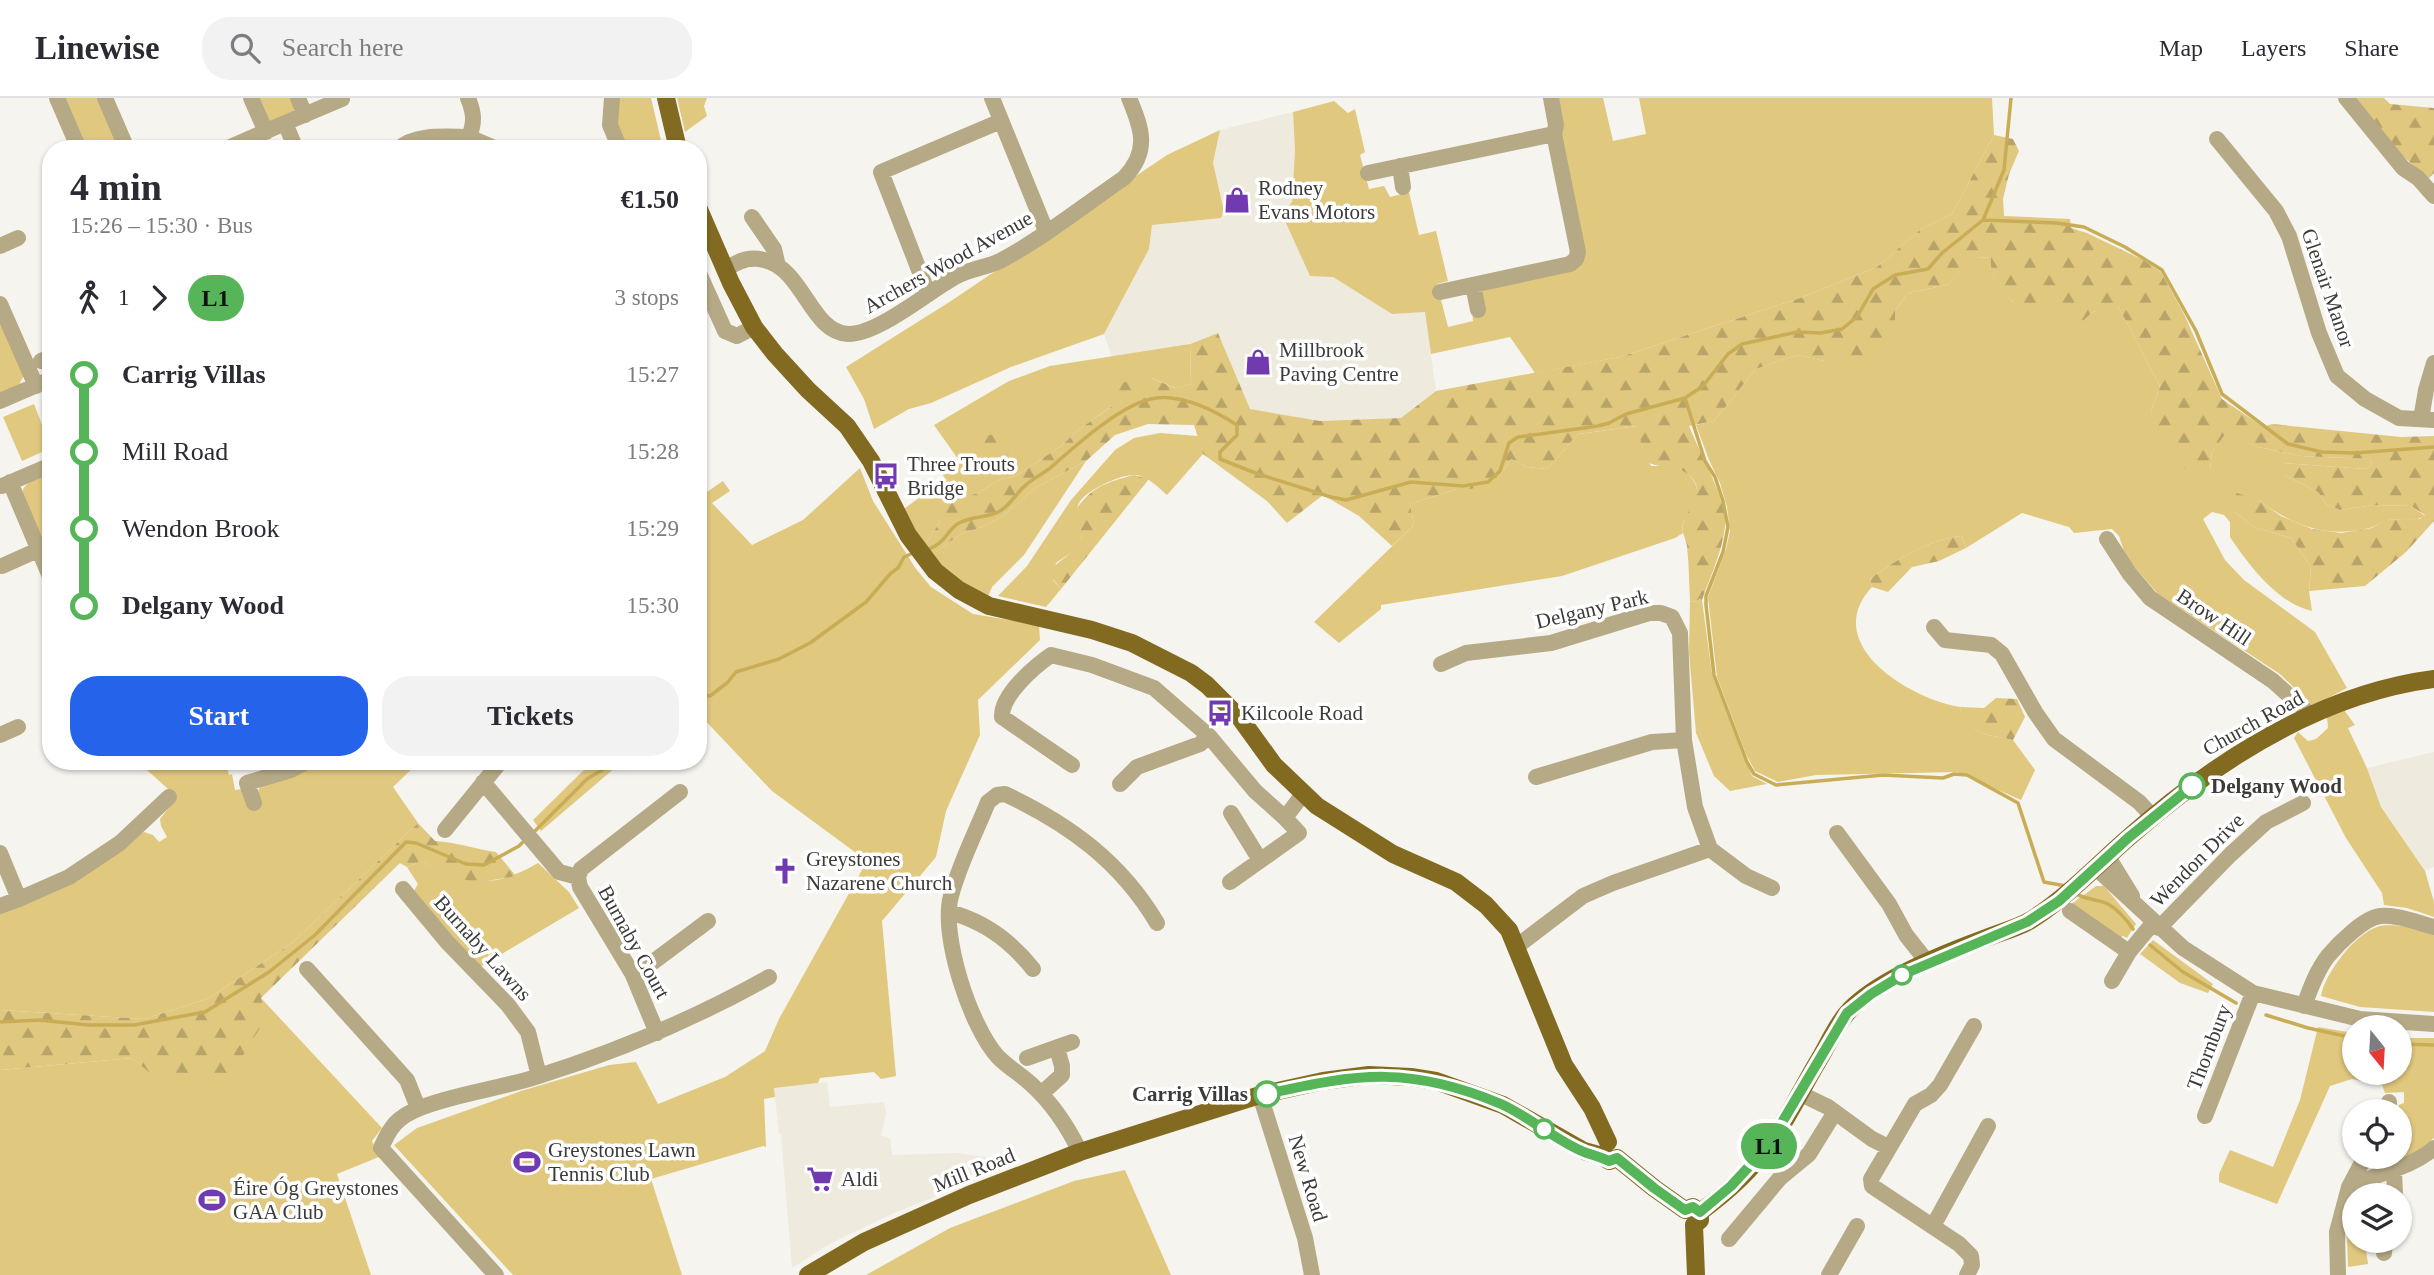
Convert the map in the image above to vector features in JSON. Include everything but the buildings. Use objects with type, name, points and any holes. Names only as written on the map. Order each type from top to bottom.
[{"type":"main road","points":[[666,98],[676,140]]},
{"type":"main road","points":[[707,228],[754,327],[808,390],[847,426],[871,461],[908,535],[935,571],[960,590],[989,606],[1092,630],[1132,643],[1191,673],[1240,718],[1274,765],[1303,794],[1335,820],[1392,853],[1456,882],[1486,905],[1509,930],[1564,1065],[1592,1108],[1609,1152],[1693,1216],[1696,1275]]},
{"type":"main road","name":"Church Road","points":[[1693,1216],[1716,1200],[1768,1146],[1847,1013],[1871,994],[1928,963],[2066,905],[2096,868],[2153,817],[2211,771],[2264,739],[2311,715],[2368,692],[2434,679]]},
{"type":"main road","name":"Mill Road","points":[[808,1275],[871,1238],[1080,1152],[1260,1095],[1324,1081],[1369,1075],[1436,1081],[1503,1105],[1584,1152],[1609,1152]]},
{"type":"street","points":[[57,98],[75,140]]},
{"type":"street","points":[[105,98],[123,140]]},
{"type":"street","points":[[251,98],[266,132]]},
{"type":"street","points":[[298,98],[305,115]]},
{"type":"street","points":[[468,98],[474,114],[469,137]]},
{"type":"street","points":[[612,98],[610,125],[616,140]]},
{"type":"street","points":[[992,98],[1046,232]]},
{"type":"street","name":"Archers Wood Avenue","points":[[752,216],[774,249],[777,262],[795,281],[825,324],[844,334],[861,334],[963,272],[998,262],[1124,178],[1141,153],[1142,135],[1129,98]]},
{"type":"street","points":[[1440,292],[1570,264],[1576,259],[1578,252],[1553,134],[1556,125],[1551,98]]},
{"type":"street","points":[[2346,98],[2403,168],[2418,178],[2434,196]]},
{"type":"street","points":[[247,140],[342,99]]},
{"type":"street","points":[[928,293],[881,172],[1001,121]]},
{"type":"street","points":[[285,123],[292,140]]},
{"type":"street","points":[[1368,173],[1553,134]]},
{"type":"street","points":[[421,140],[469,137],[472,140]]},
{"type":"street","name":"Glenair Manor","points":[[2217,139],[2276,211],[2289,236],[2319,333],[2337,376],[2365,399],[2399,418],[2428,419],[2426,390],[2434,363]]},
{"type":"street","points":[[1399,166],[1403,187]]},
{"type":"street","points":[[0,246],[18,238]]},
{"type":"street","points":[[725,270],[753,257],[777,262]]},
{"type":"street","points":[[1473,285],[1478,310]]},
{"type":"street","points":[[707,292],[724,331],[737,336],[754,327]]},
{"type":"street","points":[[0,304],[42,380]]},
{"type":"street","points":[[0,401],[42,382]]},
{"type":"street","points":[[42,468],[5,484],[42,559]]},
{"type":"street","name":"Brow Hill","points":[[2107,539],[2129,573],[2150,598],[2273,681],[2311,715]]},
{"type":"street","points":[[2,566],[38,550]]},
{"type":"street","name":"Delgany Park","points":[[1441,664],[1466,653],[1551,643],[1649,613],[1672,617],[1680,633],[1684,740],[1695,807],[1710,849]]},
{"type":"street","points":[[1934,627],[1945,640],[1991,645],[2002,654],[2035,712],[2054,739],[2139,802],[2153,817]]},
{"type":"street","points":[[1072,765],[1002,717],[1002,707],[1037,665],[1051,654],[1092,665],[1154,688],[1209,736],[1255,791],[1299,833],[1230,882]]},
{"type":"street","points":[[0,735],[18,727]]},
{"type":"street","points":[[1120,784],[1137,767],[1200,744],[1209,736]]},
{"type":"street","points":[[1536,777],[1652,742],[1684,740]]},
{"type":"street","points":[[254,803],[247,783],[291,770]]},
{"type":"street","points":[[445,830],[493,770]]},
{"type":"street","points":[[483,782],[559,872],[578,877]]},
{"type":"street","name":"Burnaby Court","points":[[657,1033],[632,973],[580,887],[578,877],[581,869],[680,792]]},
{"type":"street","points":[[1080,1152],[1073,1137],[1041,1094],[995,1054],[980,1029],[960,982],[951,944],[950,898],[988,802],[997,795],[1005,794],[1057,820],[1089,842],[1138,894],[1157,923]]},
{"type":"street","points":[[1285,818],[1303,794]]},
{"type":"street","points":[[0,906],[69,877],[120,844],[169,797]]},
{"type":"street","name":"Wendon Drive","points":[[2112,981],[2129,952],[2230,855],[2266,822],[2303,803]]},
{"type":"street","points":[[1231,813],[1260,860]]},
{"type":"street","points":[[1838,833],[1928,963]]},
{"type":"street","points":[[1516,947],[1583,896],[1710,849],[1746,876],[1772,888]]},
{"type":"street","points":[[0,853],[19,899]]},
{"type":"street","points":[[2096,868],[2120,873],[2134,901],[2156,925],[2202,961],[2253,993],[2360,1019],[2434,1024]]},
{"type":"street","name":"Burnaby Lawns","points":[[403,889],[447,942],[508,1005],[528,1032],[539,1076]]},
{"type":"street","points":[[2066,905],[2129,952]]},
{"type":"street","points":[[949,912],[973,919],[991,929],[1013,946],[1033,969]]},
{"type":"street","points":[[2304,1006],[2328,956],[2364,922],[2379,916],[2391,916],[2434,927]]},
{"type":"street","points":[[632,973],[653,962],[708,921]]},
{"type":"street","points":[[307,969],[407,1080],[418,1108]]},
{"type":"street","points":[[496,1275],[381,1148],[390,1126],[418,1108],[539,1076],[657,1033],[714,1008],[769,977]]},
{"type":"street","name":"Thornbury","points":[[2205,1116],[2253,993]]},
{"type":"street","points":[[1966,1275],[1972,1265],[1971,1256],[1959,1244],[1872,1186],[1871,1179],[1915,1104],[1940,1085],[1974,1026]]},
{"type":"street","points":[[1027,1058],[1064,1045],[1062,1075],[1041,1094]]},
{"type":"street","points":[[1799,1093],[1835,1112],[1872,1139],[1888,1147]]},
{"type":"street","name":"New Road","points":[[1260,1095],[1305,1238],[1312,1275]]},
{"type":"street","points":[[1729,1239],[1780,1178],[1809,1154],[1835,1112]]},
{"type":"street","points":[[1933,1226],[1987,1126]]},
{"type":"street","points":[[2357,1183],[2394,1170],[2434,1148]]},
{"type":"street","points":[[2394,1170],[2395,1183]]},
{"type":"street","points":[[2338,1275],[2337,1232],[2342,1213]]},
{"type":"street","points":[[1829,1275],[1857,1226]]},
{"type":"shaded area","points":[[1293,112],[1295,150],[1292,202],[1333,277],[1392,314],[1425,312],[1436,391],[1402,418],[1320,421],[1250,409],[1218,333],[1183,346],[1112,358],[1104,334],[1149,249],[1152,225],[1224,211],[1213,163],[1220,130]]},
{"type":"shaded area","points":[[2434,752],[2434,867],[2425,871],[2381,807],[2367,768]]},
{"type":"shaded area","points":[[827,1082],[830,1107],[884,1102],[886,1114],[881,1135],[890,1138],[892,1155],[956,1153],[986,1157],[997,1166],[1020,1163],[894,1213],[831,1243],[792,1268],[781,1134],[774,1088]]},
{"type":"green space","points":[[64,98],[100,98],[118,140],[81,140]]},
{"type":"green space","points":[[256,98],[293,98],[295,109],[293,114],[273,123],[267,120]]},
{"type":"green space","points":[[614,98],[651,98],[661,140],[620,140],[613,123]]},
{"type":"green space","points":[[677,98],[707,98],[704,106],[707,116],[685,132]]},
{"type":"green space","points":[[1555,98],[1603,98],[1613,141],[1646,134],[1639,98],[1992,98],[1994,135],[1952,214],[1921,229],[1877,267],[1803,297],[1620,357],[1535,373],[1510,337],[1431,354],[1425,312],[1392,314],[1333,277],[1310,276],[1282,214],[1292,202],[1295,150],[1293,112],[1334,101],[1348,113],[1355,109],[1365,152],[1360,155],[1369,189],[1384,186],[1390,197],[1409,192],[1419,235],[1436,231],[1448,281],[1437,284],[1448,327],[1473,321],[1475,302],[1485,284],[1575,265]]},
{"type":"green space","points":[[2355,98],[2384,98],[2390,104],[2434,108],[2434,173],[2428,179],[2403,156]]},
{"type":"green space","points":[[1220,130],[1213,163],[1224,211],[1221,218],[1152,225],[1149,249],[1104,334],[1011,367],[931,403],[909,409],[874,429],[864,399],[846,367],[951,301],[1167,155]]},
{"type":"green space","points":[[1994,135],[2013,139],[2019,151],[2009,174],[2003,199],[2004,216],[2070,219],[2071,228],[2143,260],[2161,272],[2183,312],[2222,399],[2263,427],[2272,424],[2401,437],[2434,436],[2434,521],[2406,552],[2365,586],[2309,591],[2311,567],[2291,538],[2254,527],[2235,512],[2228,497],[2234,492],[2258,500],[2281,516],[2312,529],[2341,533],[2372,528],[2385,520],[2420,519],[2425,515],[2411,506],[2374,505],[2340,510],[2326,504],[2318,492],[2286,476],[2279,469],[2283,463],[2366,469],[2372,465],[2370,459],[2301,456],[2258,447],[2226,433],[2212,452],[2210,471],[2204,482],[2194,479],[2171,453],[2154,424],[2151,412],[2160,386],[2118,306],[2095,311],[2078,327],[2055,318],[2046,305],[2026,312],[1996,283],[1991,258],[1977,257],[1947,285],[1908,293],[1895,311],[1895,345],[1854,361],[1825,361],[1797,355],[1756,369],[1714,421],[1689,426],[1718,490],[1725,516],[1719,555],[1702,600],[1699,598],[1698,602],[1690,601],[1687,546],[1683,533],[1685,519],[1696,494],[1695,482],[1684,471],[1654,465],[1641,458],[1642,448],[1637,426],[1578,434],[1547,469],[1527,467],[1511,459],[1489,485],[1457,489],[1410,504],[1414,525],[1392,546],[1359,516],[1323,495],[1287,523],[1267,501],[1203,454],[1194,425],[1148,424],[1115,435],[1086,461],[1035,488],[1003,516],[961,534],[930,556],[924,546],[940,522],[945,503],[978,493],[1001,479],[1016,476],[1061,446],[1112,406],[1118,383],[1151,378],[1175,388],[1191,384],[1190,344],[1218,333],[1250,409],[1320,421],[1401,418],[1436,391],[1620,357],[1803,297],[1877,267],[1921,229],[1952,214]]},
{"type":"green space","points":[[1976,257],[1992,258],[1994,278],[2013,302],[2046,305],[2084,318],[2105,305],[2118,306],[2160,386],[2151,412],[2210,471],[2212,452],[2226,432],[2258,447],[2301,456],[2370,459],[2372,465],[2366,469],[2283,463],[2286,476],[2318,492],[2326,504],[2340,510],[2374,505],[2411,506],[2425,516],[2412,520],[2388,520],[2372,527],[2338,532],[2297,523],[2258,500],[2235,512],[2254,527],[2291,538],[2311,567],[2309,591],[2312,611],[2287,600],[2265,582],[2230,537],[2230,522],[2224,515],[2212,512],[2203,519],[2225,560],[2244,580],[2315,632],[2347,688],[2313,706],[2280,674],[2158,594],[2126,557],[2119,536],[2112,529],[2074,533],[2069,527],[2022,513],[1966,548],[1962,536],[1938,541],[1913,551],[1880,572],[1870,579],[1872,587],[1859,608],[1856,629],[1863,648],[1877,665],[1896,681],[1940,702],[1960,707],[1963,723],[1984,734],[2013,740],[2035,770],[2021,800],[1957,772],[1816,775],[1778,782],[1755,771],[1717,677],[1708,597],[1730,531],[1720,483],[1696,425],[1714,421],[1756,369],[1797,355],[1825,361],[1895,311],[1908,293],[1947,285]]},
{"type":"green space","points":[[0,320],[24,375],[19,385],[0,393]]},
{"type":"green space","points":[[1190,344],[1191,384],[1176,388],[1151,378],[1078,430],[1061,446],[1016,476],[1001,479],[978,493],[946,503],[940,522],[924,546],[901,511],[945,479],[942,473],[958,459],[934,425],[1009,381],[1050,366]]},
{"type":"green space","points":[[34,404],[42,425],[42,452],[22,461],[3,417]]},
{"type":"green space","points":[[1638,426],[1642,448],[1651,466],[1679,469],[1690,476],[1696,486],[1695,504],[1684,521],[1683,533],[1675,538],[1562,576],[1381,605],[1381,609],[1339,643],[1314,622],[1414,525],[1410,504],[1457,489],[1470,489],[1501,474],[1511,459],[1527,467],[1547,469],[1578,434]]},
{"type":"green space","points":[[1001,433],[1009,451],[993,470],[986,469],[976,454],[978,437]]},
{"type":"green space","points":[[1160,433],[1198,436],[1203,454],[1167,495],[1148,480],[1135,475],[1103,484],[1087,494],[1078,505],[1077,521],[1082,537],[1076,549],[1056,563],[1053,580],[1061,589],[1046,607],[998,596],[1027,566],[1071,500],[1115,450],[1134,438]]},
{"type":"green space","points":[[1086,461],[1024,555],[992,587],[987,599],[977,595],[930,556],[961,534],[1003,516],[1035,488]]},
{"type":"green space","points":[[860,468],[873,501],[916,569],[931,587],[973,614],[1039,625],[1040,640],[978,700],[980,735],[946,811],[936,857],[882,921],[896,1076],[881,1079],[874,1072],[820,1078],[818,1083],[774,1088],[775,1097],[764,1099],[766,1147],[651,1179],[682,1275],[513,1275],[394,1145],[417,1128],[521,1091],[609,1065],[636,1062],[658,1104],[725,1077],[765,1051],[779,1019],[867,861],[772,791],[707,722],[707,492],[723,481],[730,491],[712,503],[752,545],[803,520]]},
{"type":"green space","points":[[1134,475],[1149,479],[1061,589],[1048,573],[1075,548],[1082,537],[1071,518],[1077,508],[1097,489]]},
{"type":"green space","points":[[42,477],[42,542],[22,495],[25,486]]},
{"type":"green space","points":[[1962,536],[1966,548],[1939,561],[1912,567],[1888,592],[1872,587],[1870,579],[1901,558],[1938,541]]},
{"type":"green space","points":[[1699,597],[1702,600],[1712,674],[1752,776],[1767,784],[1730,791],[1714,776],[1696,733],[1689,652],[1690,601],[1698,602]]},
{"type":"green space","points":[[1996,698],[2017,699],[2025,717],[2013,740],[1984,734],[1962,723],[1960,707],[1984,708]]},
{"type":"green space","points":[[2344,710],[2355,725],[2348,728],[2367,768],[2381,807],[2425,871],[2434,902],[2434,917],[2407,908],[2384,905],[2382,893],[2346,838],[2294,738],[2298,732],[2308,741],[2316,739],[2328,728],[2327,717]]},
{"type":"green space","points":[[147,770],[228,770],[229,775],[232,774],[235,790],[258,793],[259,788],[303,770],[411,770],[393,787],[418,823],[292,943],[209,998],[145,1019],[0,1010],[0,911],[144,832],[153,835],[159,842],[167,837],[160,819],[177,797]]},
{"type":"green space","points":[[584,770],[612,770],[541,831],[533,820]]},
{"type":"green space","points":[[418,823],[435,841],[496,852],[516,876],[476,883],[443,873],[422,861],[407,867],[400,863],[261,998],[266,1018],[231,1075],[156,1078],[132,1058],[0,1070],[0,1010],[145,1019],[209,998],[292,943]]},
{"type":"green space","points":[[422,861],[453,876],[480,881],[507,877],[538,863],[569,892],[579,908],[480,967],[459,947],[414,891],[418,884],[407,867]]},
{"type":"green space","points":[[2096,886],[2104,886],[2136,924],[2127,938],[2119,938],[2070,905]]},
{"type":"green space","points":[[2387,925],[2406,926],[2434,935],[2434,1012],[2360,1007],[2321,996],[2328,976],[2342,956],[2368,931]]},
{"type":"green space","points":[[2153,940],[2213,984],[2208,993],[2180,983],[2140,954]]},
{"type":"green space","points":[[261,998],[382,1128],[372,1141],[379,1157],[337,1174],[371,1275],[0,1275],[0,1070],[132,1058],[157,1078]]},
{"type":"green space","points":[[2318,1027],[2342,1031],[2342,1082],[2330,1086],[2277,1204],[2219,1182],[2219,1174],[2230,1150],[2273,1167],[2300,1100]]},
{"type":"green space","points":[[2412,1038],[2434,1038],[2434,1138],[2412,1155],[2412,1099],[2404,1099],[2404,1092],[2385,1093],[2382,1085],[2412,1085]]},
{"type":"green space","points":[[1125,1170],[1171,1275],[866,1275],[950,1228],[1074,1181]]},
{"type":"green space","points":[[2348,1253],[2366,1253],[2368,1264],[2348,1267]]},
{"type":"waterway","points":[[1983,220],[2004,170],[2011,98]]},
{"type":"waterway","points":[[927,550],[938,544],[959,523],[1000,511],[1023,487],[1114,416],[1143,401],[1156,398],[1188,402],[1237,425],[1237,435],[1220,452],[1220,459],[1331,497],[1346,500],[1411,482],[1463,486],[1488,482],[1500,471],[1509,443],[1518,437],[1598,426],[1626,414],[1685,398],[1703,386],[1728,354],[1742,344],[1797,332],[1821,333],[1842,329],[1857,317],[1873,289],[1895,275],[1928,269],[1942,253],[1983,220],[2084,227],[2125,247],[2162,270],[2196,331],[2222,394],[2288,444],[2322,452],[2355,453],[2434,447]]},
{"type":"waterway","points":[[1685,398],[1705,461],[1715,477],[1728,527],[1723,552],[1706,596],[1714,675],[1754,774],[1776,785],[1883,775],[1943,778],[1954,774],[1967,775],[2018,803],[2044,882],[2066,886]]},
{"type":"waterway","points":[[707,696],[727,683],[736,672],[779,659],[810,643],[866,602],[898,568],[904,557],[913,553]]},
{"type":"waterway","points":[[534,832],[587,779],[602,770]]},
{"type":"waterway","points":[[0,1022],[39,1020],[88,1025],[134,1025],[205,1012],[269,972],[315,935],[406,842],[416,843],[466,864],[484,865],[525,840]]},
{"type":"waterway","points":[[2075,893],[2112,906],[2133,929]]},
{"type":"waterway","points":[[2150,945],[2183,972],[2236,1003]]},
{"type":"waterway","points":[[2266,1015],[2342,1035]]},
{"type":"waterway","points":[[2412,1044],[2434,1045]]},
{"type":"bus line","name":"L1","points":[[1267,1094],[1324,1081],[1369,1075],[1436,1081],[1503,1105],[1584,1152],[1602,1156],[1609,1161],[1617,1158],[1685,1210],[1693,1207],[1700,1212],[1731,1186],[1768,1146],[1847,1013],[1871,994],[1904,974],[2027,922],[2063,899],[2128,838],[2192,786]]},
{"type":"place","name":"Rodney Evans Motors","points":[[1237,200]]},
{"type":"place","name":"Millbrook Paving Centre","points":[[1258,362]]},
{"type":"place","name":"Three Trouts Bridge","points":[[886,476]]},
{"type":"place","name":"Kilcoole Road","points":[[1220,713]]},
{"type":"place","name":"Delgany Wood","points":[[2192,786]]},
{"type":"place","name":"Greystones Nazarene Church","points":[[785,871]]},
{"type":"place","name":"Carrig Villas","points":[[1267,1094]]},
{"type":"place","name":"Greystones Lawn Tennis Club","points":[[527,1162]]},
{"type":"place","name":"Aldi","points":[[820,1179]]},
{"type":"place","name":"Éire Óg Greystones GAA Club","points":[[212,1200]]}]
